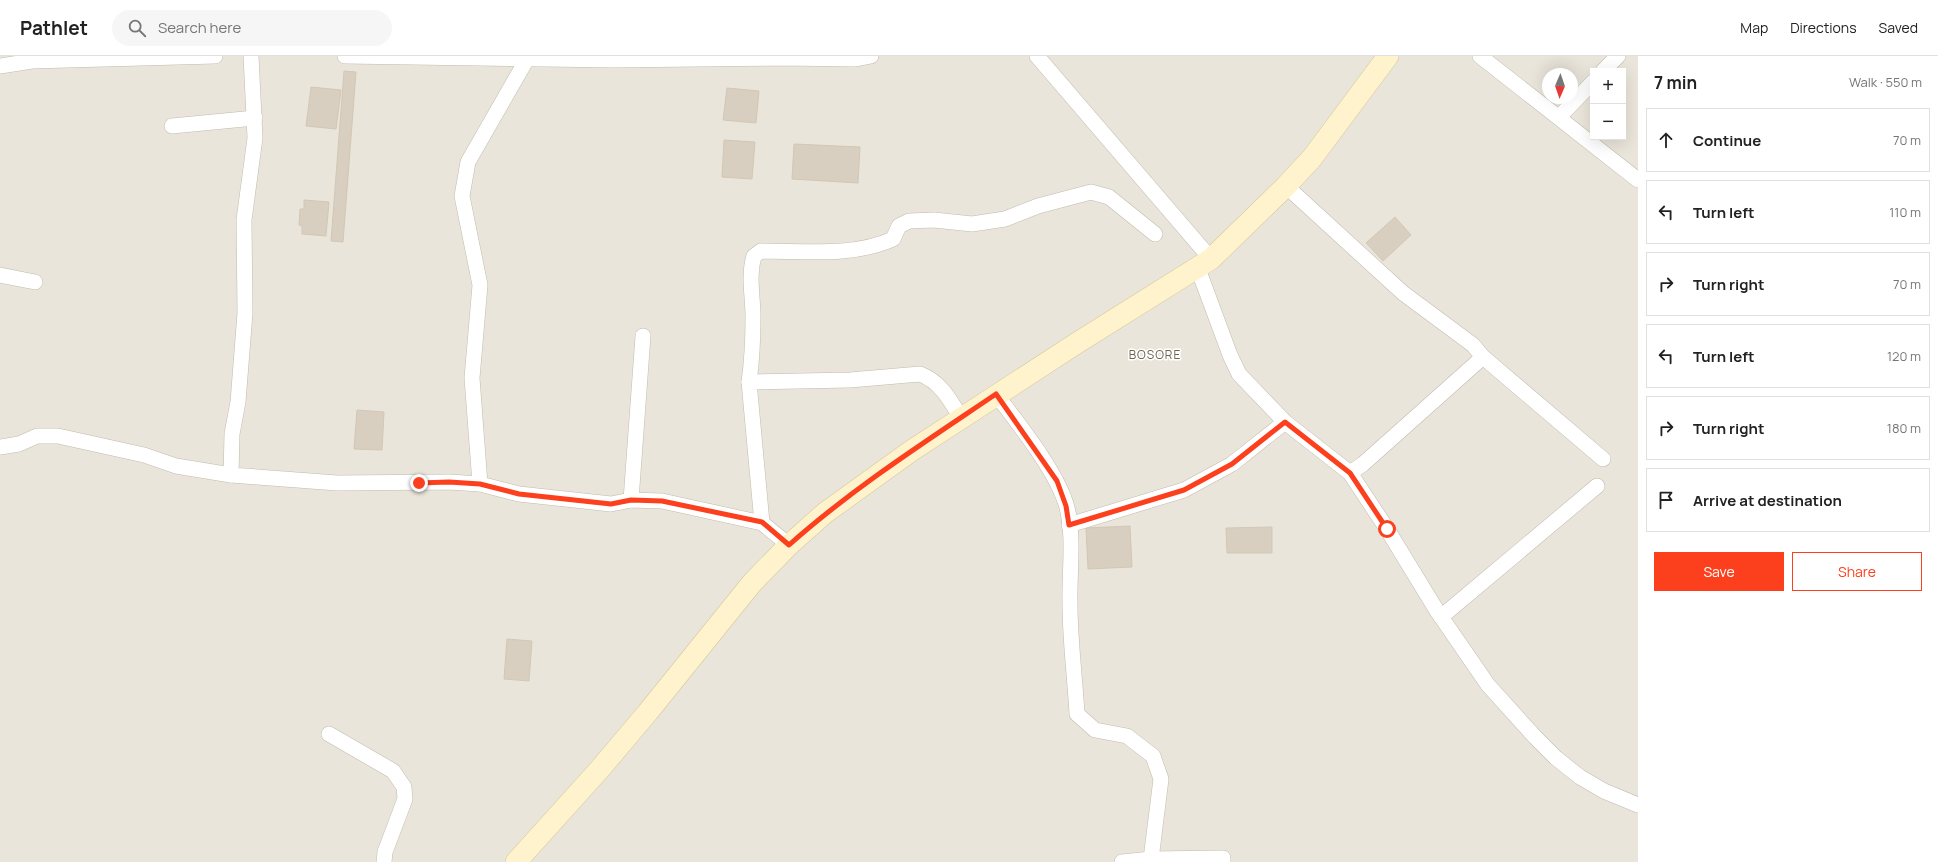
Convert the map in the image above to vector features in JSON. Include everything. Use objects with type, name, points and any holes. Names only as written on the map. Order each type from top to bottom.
[{"type":"street","points":[[0,66],[32,58],[215,56]]},
{"type":"street","points":[[231,475],[232,434],[238,402],[245,313],[244,220],[255,138],[251,56]]},
{"type":"street","points":[[345,56],[614,60],[779,57],[856,59],[871,56]]},
{"type":"street","points":[[1036,56],[1204,262],[1226,344],[1239,374],[1285,422],[1350,473],[1387,529],[1441,617],[1488,685],[1556,758],[1580,777],[1604,791],[1638,805]]},
{"type":"street","points":[[516,862],[628,736],[752,583],[789,545],[825,513],[858,488],[996,394],[1204,262],[1286,186],[1312,158],[1388,56]]},
{"type":"street","points":[[1480,56],[1638,180]]},
{"type":"street","points":[[1606,68],[1618,56]]},
{"type":"street","points":[[480,484],[472,378],[480,285],[462,196],[468,162],[527,59]]},
{"type":"street","points":[[1559,117],[1590,85]]},
{"type":"street","points":[[172,126],[255,118]]},
{"type":"street","points":[[1286,186],[1403,293],[1473,345],[1483,357],[1603,459]]},
{"type":"street","points":[[762,522],[749,382],[752,358],[753,323],[750,269],[754,256],[761,251],[848,251],[877,246],[894,239],[899,226],[909,221],[934,220],[972,224],[1005,219],[1038,206],[1091,192],[1109,197],[1155,234]]},
{"type":"street","points":[[0,275],[35,282]]},
{"type":"street","points":[[631,500],[642,336]]},
{"type":"street","points":[[1350,473],[1364,464],[1483,357]]},
{"type":"street","points":[[749,382],[850,380],[920,374],[928,377],[940,385],[961,418]]},
{"type":"street","points":[[996,394],[1057,481],[1066,506],[1070,538],[1071,641],[1078,714],[1095,730],[1127,736],[1153,756],[1161,779],[1151,859]]},
{"type":"street","points":[[1069,525],[1184,490],[1232,464],[1285,422]]},
{"type":"street","points":[[0,447],[19,444],[37,436],[58,436],[144,455],[176,466],[231,475],[337,483],[449,482],[480,484],[519,494],[611,504],[631,500],[662,501],[762,522],[789,545]]},
{"type":"street","points":[[1441,617],[1597,486]]},
{"type":"street","points":[[329,734],[392,771],[404,787],[405,798],[385,852],[384,862]]},
{"type":"street","points":[[1122,862],[1151,859],[1223,860]]},
{"type":"shaded area","points":[[0,56],[1638,56],[1638,862],[0,862]]},
{"type":"building","points":[[344,71],[356,72],[343,242],[331,241]]},
{"type":"building","points":[[311,87],[341,90],[336,129],[306,126]]},
{"type":"building","points":[[727,88],[759,91],[756,123],[723,120]]},
{"type":"building","points":[[724,140],[755,142],[752,179],[722,177]]},
{"type":"building","points":[[794,144],[860,147],[858,183],[792,179]]},
{"type":"building","points":[[304,200],[329,202],[326,236],[302,234],[302,226],[299,225],[300,209],[304,209]]},
{"type":"building","points":[[1395,217],[1411,235],[1383,261],[1366,243]]},
{"type":"building","points":[[357,410],[384,412],[382,450],[354,449]]},
{"type":"building","points":[[1130,526],[1132,567],[1088,569],[1086,528]]},
{"type":"building","points":[[1272,527],[1272,553],[1227,553],[1226,528]]},
{"type":"building","points":[[507,639],[532,641],[529,681],[504,679]]},
{"type":"district","name":"BOSORE","points":[[1155,354]]},
{"type":"route","points":[[419,483],[449,482],[480,484],[519,494],[611,504],[631,500],[662,501],[762,522],[789,545],[825,513],[858,488],[996,394],[1057,481],[1066,506],[1069,525],[1184,490],[1232,464],[1285,422],[1350,473],[1387,529]]}]
